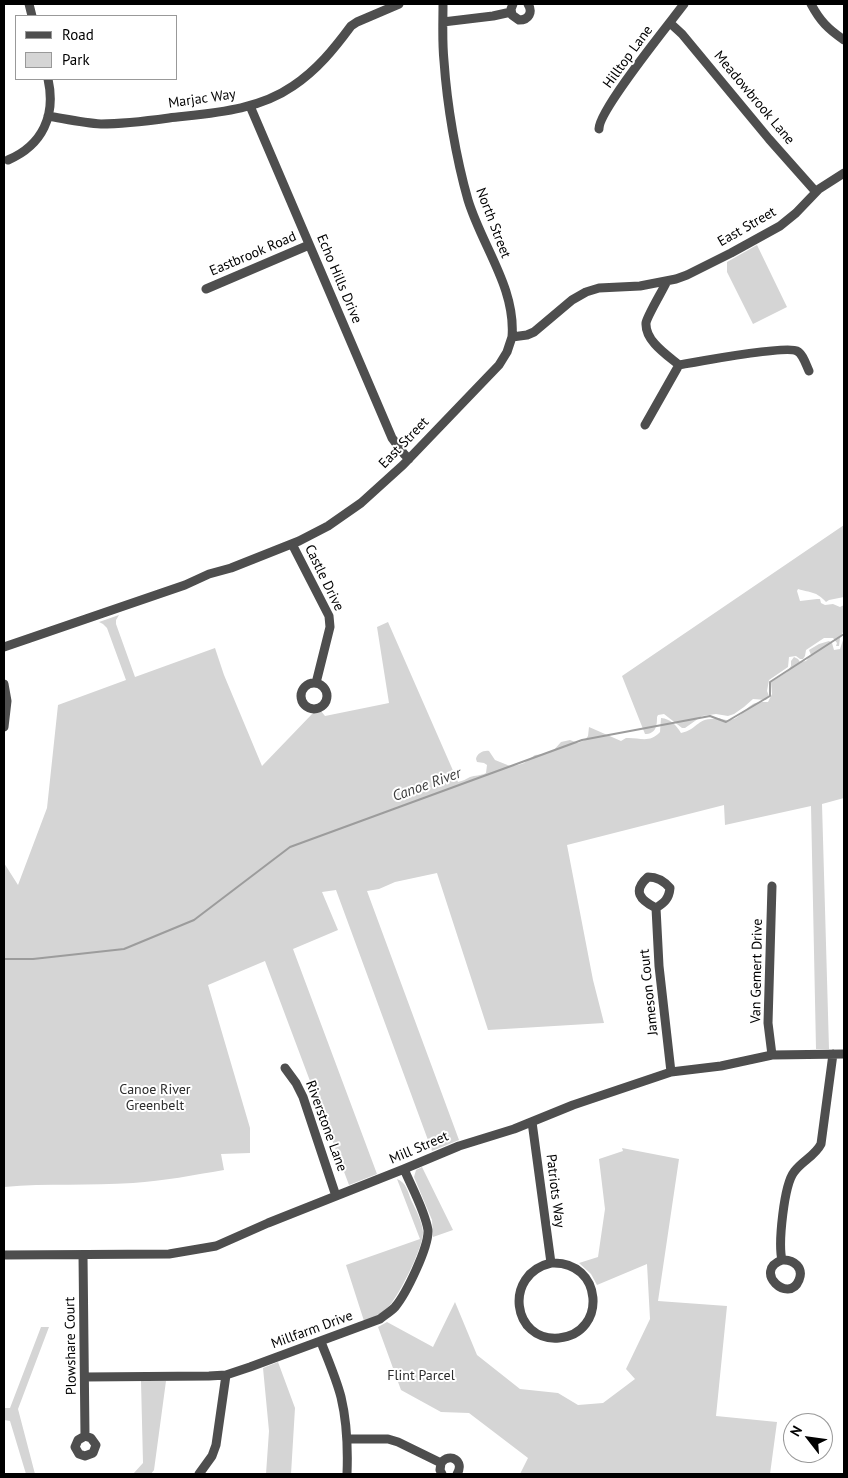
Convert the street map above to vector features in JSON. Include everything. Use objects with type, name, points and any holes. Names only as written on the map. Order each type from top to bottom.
[{"type":"street","name":"Marjac Way","points":[[48,116],[113,124],[214,113],[263,102],[293,87],[322,62],[351,26],[399,4]]},
{"type":"street","name":"North Street","points":[[443,4],[444,60],[451,120],[463,181],[471,211],[510,304],[513,323],[512,337]]},
{"type":"street","points":[[444,22],[493,16],[512,8],[516,20],[522,20],[530,12],[528,4]]},
{"type":"street","name":"Hilltop Lane","points":[[599,129],[599,124],[612,102],[684,4]]},
{"type":"street","points":[[811,4],[824,25],[844,40]]},
{"type":"street","name":"Meadowbrook Lane","points":[[670,23],[682,34],[769,139],[816,192]]},
{"type":"street","points":[[8,160],[18,156],[30,147],[44,129],[51,100],[48,80]]},
{"type":"street","name":"Echo Hills Drive","points":[[250,106],[392,438],[409,458]]},
{"type":"street","name":"East Street","points":[[4,647],[185,585],[209,574],[231,568],[292,544],[328,526],[361,503],[390,478],[499,365],[507,352],[512,337],[534,332],[572,300],[592,290],[610,286],[640,286],[687,276],[762,237],[796,213],[816,192],[844,173]]},
{"type":"street","name":"Eastbrook Road","points":[[206,289],[310,245]]},
{"type":"street","points":[[667,281],[646,322],[647,330],[656,345],[679,365]]},
{"type":"street","points":[[679,365],[788,349],[796,350],[801,354],[809,371]]},
{"type":"street","points":[[645,425],[679,365]]},
{"type":"street","name":"Castle Drive","points":[[292,544],[329,616],[330,626],[316,683]]},
{"type":"street","points":[[4,684],[7,701],[4,727]]},
{"type":"street","name":"Van Gemert Drive","points":[[772,886],[768,1023],[772,1055]]},
{"type":"street","name":"Jameson Court","points":[[656,908],[659,966],[671,1072]]},
{"type":"street","points":[[782,1260],[781,1243],[788,1184],[792,1174],[816,1152],[821,1144],[833,1054]]},
{"type":"street","name":"Mill Street","points":[[4,1255],[169,1254],[216,1246],[459,1146],[514,1129],[671,1072],[721,1066],[772,1055],[844,1054]]},
{"type":"street","name":"Riverstone Lane","points":[[285,1068],[303,1097],[336,1196]]},
{"type":"street","name":"Patriots Way","points":[[532,1122],[551,1263]]},
{"type":"street","name":"Millfarm Drive","points":[[85,1377],[226,1375],[371,1324],[380,1319],[396,1306],[402,1297],[428,1240],[426,1222],[404,1169]]},
{"type":"street","name":"Plowshare Court","points":[[83,1255],[85,1436]]},
{"type":"street","points":[[551,1263],[569,1265],[579,1271],[587,1279],[593,1296],[593,1308],[586,1324],[572,1335],[560,1338],[548,1337],[537,1333],[524,1320],[520,1308],[519,1296],[526,1279],[534,1270],[551,1263]]},
{"type":"street","points":[[321,1342],[340,1395],[348,1440],[347,1474]]},
{"type":"street","points":[[199,1474],[212,1456],[216,1445],[226,1375]]},
{"type":"street","points":[[348,1440],[388,1439],[440,1464]]},
{"type":"street","points":[[440,1464],[448,1458],[456,1460],[460,1467],[457,1474]]},
{"type":"street","points":[[440,1464],[442,1474]]},
{"type":"green space","points":[[757,245],[787,307],[753,324],[727,272],[727,262]]},
{"type":"green space","points":[[844,525],[844,597],[826,602],[813,593],[798,589],[797,591],[800,601],[820,599],[821,603],[825,605],[833,604],[840,607],[844,605],[844,630],[839,646],[836,646],[837,643],[833,638],[824,638],[806,650],[803,659],[796,656],[789,657],[788,667],[769,680],[767,691],[769,696],[766,700],[753,699],[734,714],[728,716],[716,714],[702,716],[685,728],[682,728],[664,714],[658,715],[654,731],[645,734],[622,676]]},
{"type":"green space","name":"Canoe River Greenbelt","points":[[119,615],[116,624],[135,677],[215,648],[224,675],[262,766],[313,713],[321,711],[325,716],[389,703],[377,627],[388,622],[458,782],[486,773],[487,765],[477,762],[476,759],[483,752],[489,751],[495,760],[510,766],[518,765],[535,755],[553,751],[561,742],[570,740],[578,743],[585,740],[588,736],[589,727],[621,741],[626,738],[648,739],[656,736],[660,732],[661,718],[673,723],[681,733],[705,720],[719,718],[725,720],[734,719],[753,704],[768,702],[772,694],[771,682],[787,672],[794,657],[800,662],[806,661],[811,655],[809,650],[829,641],[832,643],[834,650],[840,649],[844,637],[844,798],[822,804],[829,1049],[816,1049],[811,806],[725,825],[724,805],[567,845],[593,980],[604,1023],[488,1030],[437,873],[395,882],[379,889],[367,891],[459,1140],[432,1151],[336,890],[322,892],[338,930],[293,949],[377,1174],[349,1185],[265,961],[208,985],[250,1128],[250,1153],[221,1154],[224,1170],[168,1179],[117,1184],[4,1187],[4,863],[18,885],[47,808],[58,705],[126,680],[107,628],[99,622]]},
{"type":"green space","name":"Flint Parcel","points":[[622,1148],[679,1159],[658,1301],[727,1306],[716,1416],[777,1422],[770,1474],[520,1474],[528,1458],[469,1413],[441,1412],[401,1390],[378,1327],[387,1322],[433,1347],[455,1302],[477,1355],[520,1389],[558,1393],[578,1405],[603,1403],[635,1379],[626,1369],[650,1319],[647,1264],[597,1285],[591,1274],[579,1263],[598,1257],[605,1209],[599,1159],[623,1151]]},
{"type":"green space","points":[[422,1167],[453,1230],[433,1237],[432,1220],[414,1177],[416,1170]]},
{"type":"green space","points":[[397,1179],[403,1182],[418,1216],[423,1232],[422,1239],[405,1281],[390,1305],[375,1317],[364,1321],[346,1265],[420,1239]]},
{"type":"green space","points":[[41,1327],[49,1327],[18,1409],[35,1474],[26,1474],[10,1421],[4,1420],[4,1408],[10,1408]]},
{"type":"green space","points":[[278,1362],[295,1408],[291,1474],[266,1474],[269,1431],[263,1368]]},
{"type":"green space","points":[[141,1381],[166,1381],[154,1470],[151,1474],[133,1474],[143,1463]]},
{"type":"waterway","name":"Canoe River","points":[[4,959],[33,959],[124,949],[194,920],[290,847],[582,740],[710,716],[726,722],[770,696],[770,682],[844,634],[844,628]]}]
